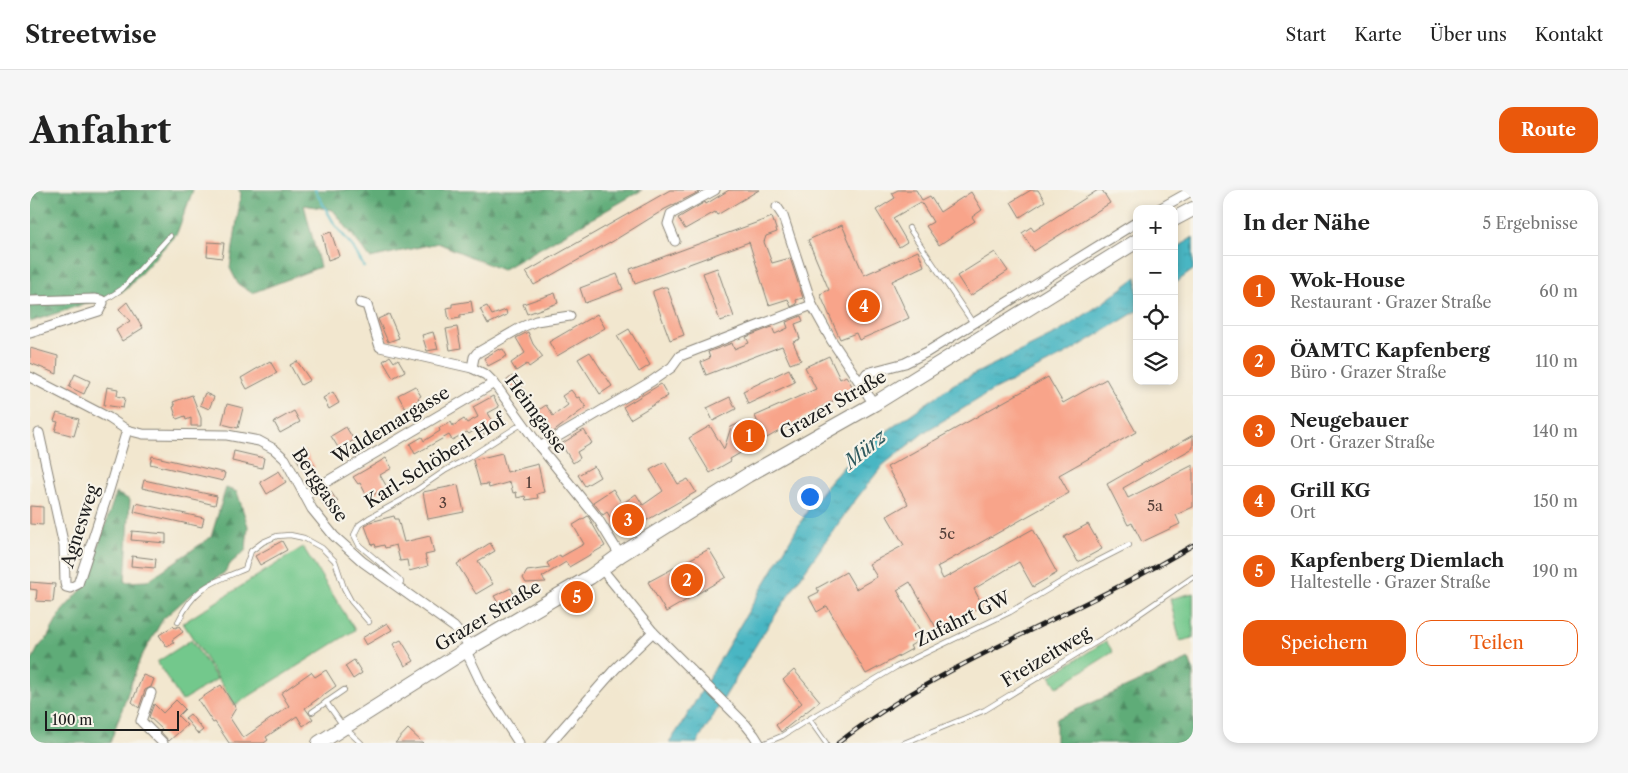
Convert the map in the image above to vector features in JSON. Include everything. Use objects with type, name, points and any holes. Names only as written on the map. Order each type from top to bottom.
[{"type":"main road","points":[[1178,217],[1193,209]]},
{"type":"main road","name":"Grazer Straße","points":[[319,743],[469,649],[590,577],[620,555],[748,475],[874,404],[1133,243]]},
{"type":"street","points":[[675,241],[668,224],[672,214],[714,190]]},
{"type":"street","points":[[1166,205],[1193,190]]},
{"type":"street","points":[[777,207],[783,216],[812,305],[832,341],[874,404]]},
{"type":"street","name":"Grazer Straße","points":[[860,382],[866,373],[906,363],[933,349],[1133,224]]},
{"type":"street","points":[[30,301],[94,298],[102,302],[99,311],[30,333]]},
{"type":"street","name":"Heimgasse","points":[[360,303],[367,305],[380,346],[472,368],[486,374],[540,447],[598,519],[620,555]]},
{"type":"street","points":[[540,447],[652,382],[672,366],[680,356],[812,305]]},
{"type":"street","points":[[472,368],[476,353],[522,327],[536,321],[570,316]]},
{"type":"street","name":"Berggasse","points":[[30,376],[127,430],[143,434],[227,435],[259,441],[274,449],[284,459],[312,510],[334,536],[362,562],[396,588],[454,627],[469,649],[484,689],[519,743]]},
{"type":"street","name":"Waldemargasse","points":[[304,495],[494,383]]},
{"type":"street","name":"Agnesweg","points":[[39,433],[64,546],[65,583],[66,587],[70,588],[78,584],[127,430]]},
{"type":"street","points":[[601,568],[653,632],[754,735],[759,743]]},
{"type":"street","points":[[550,743],[615,669],[653,632]]},
{"type":"street","points":[[151,693],[141,721],[163,743]]},
{"type":"lane","points":[[909,228],[973,323]]},
{"type":"lane","points":[[102,302],[122,289],[170,236]]},
{"type":"lane","name":"Karl-Schöberl-Hof","points":[[396,588],[400,580],[359,545],[354,534],[359,526],[523,423]]},
{"type":"lane","points":[[178,622],[186,604],[201,590],[215,581],[245,569],[251,550],[277,536],[290,535],[304,538],[322,548],[335,561],[351,602],[369,622]]},
{"type":"lane","name":"Zufahrt GW","points":[[809,719],[896,667],[1010,612],[1086,567],[1129,545]]},
{"type":"lane","name":"Freizeitweg","points":[[904,743],[985,710],[1116,630],[1193,577]]},
{"type":"lane","points":[[312,712],[344,690]]},
{"type":"lane","points":[[326,702],[344,727],[361,743]]},
{"type":"lane","points":[[765,743],[782,736],[809,719],[826,743]]},
{"type":"green space","points":[[30,190],[193,190],[177,233],[126,290],[30,322]]},
{"type":"green space","points":[[238,190],[642,190],[502,270],[438,243],[370,258],[333,210],[304,205],[320,267],[252,293],[238,284],[230,268],[241,193]]},
{"type":"green space","points":[[226,488],[237,492],[248,526],[246,550],[231,563],[224,573],[189,596],[163,619],[140,659],[110,743],[30,743],[30,664],[62,611],[82,589],[116,493],[130,500],[125,582],[147,581],[211,537]]},
{"type":"green space","points":[[303,547],[355,630],[235,705],[183,623]]},
{"type":"green space","points":[[1193,593],[1193,638],[1180,641],[1170,599]]},
{"type":"green space","points":[[191,640],[217,679],[182,701],[157,662]]},
{"type":"green space","points":[[1106,641],[1113,652],[1057,687],[1050,676]]},
{"type":"green space","points":[[1189,659],[1193,670],[1193,743],[1056,743],[1056,719]]},
{"type":"water","points":[[1193,237],[1193,270],[1178,281],[1178,250],[1178,247]]},
{"type":"water","name":"Mürz","points":[[1133,280],[1133,313],[1066,354],[992,391],[926,431],[883,465],[850,507],[802,575],[759,640],[697,743],[669,743],[809,508],[856,453],[954,384],[1059,332]]},
{"type":"building","points":[[670,190],[698,190],[699,192],[665,209],[610,243],[534,285],[526,272]]},
{"type":"building","points":[[729,190],[759,190],[717,215],[715,212],[685,229],[678,218]]},
{"type":"building","points":[[898,190],[916,190],[922,200],[930,196],[940,212],[971,192],[982,210],[972,217],[975,221],[939,245],[926,226],[933,222],[921,202],[893,218],[907,242],[899,247],[876,210],[895,198],[892,193]]},
{"type":"building","points":[[1031,190],[1038,190],[1045,201],[1020,217],[1011,202]]},
{"type":"building","points":[[1098,190],[1102,190],[1110,203],[1034,251],[1022,233],[1031,227],[1034,231]]},
{"type":"building","points":[[772,217],[777,232],[766,236],[764,242],[772,263],[790,258],[803,298],[796,300],[797,304],[791,307],[788,299],[769,305],[749,242],[635,284],[630,269]]},
{"type":"building","points":[[842,225],[864,275],[918,251],[924,266],[892,281],[909,318],[859,340],[856,333],[840,339],[820,294],[829,290],[808,240]]},
{"type":"building","points":[[331,232],[339,256],[328,260],[322,235]]},
{"type":"building","points":[[208,242],[224,243],[222,258],[207,256]]},
{"type":"building","points":[[995,252],[1008,271],[970,296],[957,276]]},
{"type":"building","points":[[717,268],[734,317],[720,321],[703,273]]},
{"type":"building","points":[[617,274],[623,289],[585,303],[580,288]]},
{"type":"building","points":[[667,287],[684,335],[670,340],[653,294],[653,291]]},
{"type":"building","points":[[555,293],[558,303],[527,314],[523,304]]},
{"type":"building","points":[[471,301],[473,313],[460,315],[460,318],[449,320],[447,308],[452,307],[452,304]]},
{"type":"building","points":[[127,302],[143,328],[122,341],[116,330],[130,321],[119,309]]},
{"type":"building","points":[[487,306],[492,315],[506,310],[507,315],[488,324],[480,309]]},
{"type":"building","points":[[389,314],[399,338],[388,342],[378,319]]},
{"type":"building","points":[[597,314],[605,328],[557,356],[549,342]]},
{"type":"building","points":[[801,316],[803,321],[795,324],[800,339],[793,342],[801,360],[790,364],[782,346],[706,375],[701,362],[710,358],[708,352],[732,343],[734,349],[749,343],[746,337],[772,327],[775,334],[788,328],[786,322]]},
{"type":"building","points":[[457,327],[461,348],[450,350],[446,329]]},
{"type":"building","points":[[629,329],[650,365],[639,372],[617,336]]},
{"type":"building","points":[[433,332],[438,349],[427,351],[422,335]]},
{"type":"building","points":[[528,332],[533,344],[543,357],[529,367],[527,364],[516,371],[511,363],[525,353],[516,338]]},
{"type":"building","points":[[30,348],[58,356],[57,374],[30,363]]},
{"type":"building","points":[[499,349],[503,349],[507,356],[488,366],[484,358]]},
{"type":"building","points":[[590,352],[612,386],[600,394],[578,359]]},
{"type":"building","points":[[390,356],[394,362],[398,359],[405,371],[393,378],[383,361]]},
{"type":"building","points":[[829,356],[840,379],[846,376],[854,389],[765,439],[755,416],[816,389],[805,367]]},
{"type":"building","points":[[270,361],[277,373],[247,389],[241,378]]},
{"type":"building","points":[[297,361],[310,380],[301,385],[290,365]]},
{"type":"building","points":[[789,369],[795,382],[748,404],[743,391]]},
{"type":"building","points":[[75,374],[90,381],[84,394],[69,387]]},
{"type":"building","points":[[512,376],[525,391],[519,396],[506,381]]},
{"type":"building","points":[[1048,377],[1063,403],[1106,379],[1136,432],[1059,475],[1069,493],[937,567],[943,579],[1033,529],[1057,573],[1033,587],[1019,562],[974,589],[983,606],[938,631],[910,582],[897,590],[924,637],[910,646],[912,649],[866,674],[827,606],[817,612],[809,597],[819,592],[817,588],[846,572],[856,589],[877,577],[869,564],[904,545],[887,516],[908,504],[887,467]]},
{"type":"building","points":[[661,384],[668,396],[630,419],[623,407]]},
{"type":"building","points":[[415,386],[421,396],[418,398],[419,400],[405,408],[398,395]]},
{"type":"building","points":[[107,387],[118,389],[117,396],[125,398],[123,408],[104,405]]},
{"type":"building","points":[[571,390],[586,407],[552,433],[547,424],[542,427],[533,414],[546,405],[553,416],[568,405],[562,396]]},
{"type":"building","points":[[333,392],[339,403],[329,409],[323,398]]},
{"type":"building","points":[[205,393],[214,397],[209,409],[200,405]]},
{"type":"building","points":[[192,395],[201,418],[201,426],[191,426],[191,418],[186,420],[185,416],[177,419],[173,407],[175,406],[173,402]]},
{"type":"building","points":[[493,396],[499,407],[488,413],[497,428],[484,435],[479,427],[469,434],[467,432],[452,440],[449,435],[415,454],[410,444],[422,437],[424,441],[440,431],[439,428],[451,422],[453,426],[464,419],[467,423],[478,417],[473,407]]},
{"type":"building","points":[[730,397],[736,409],[713,421],[707,408]]},
{"type":"building","points":[[227,404],[243,408],[238,428],[222,424]]},
{"type":"building","points":[[294,411],[300,422],[280,433],[274,422]]},
{"type":"building","points":[[57,413],[79,419],[74,436],[55,431],[58,422],[54,421]]},
{"type":"building","points":[[742,422],[754,445],[710,473],[689,438],[710,426],[724,449],[731,427]]},
{"type":"building","points":[[346,427],[354,440],[339,449],[331,436]]},
{"type":"building","points":[[584,430],[592,443],[577,452],[580,458],[573,463],[561,444]]},
{"type":"building","points":[[1193,435],[1193,448],[1123,488],[1128,498],[1193,465],[1193,507],[1176,515],[1180,524],[1142,542],[1132,523],[1128,525],[1107,484]]},
{"type":"building","points":[[234,451],[264,458],[262,468],[232,461]]},
{"type":"building","points":[[305,451],[315,467],[305,473],[295,456]]},
{"type":"building","points":[[502,453],[507,472],[538,464],[544,492],[537,494],[538,498],[526,500],[525,496],[517,498],[516,492],[513,493],[510,482],[489,488],[488,484],[480,485],[473,460]]},
{"type":"building","points":[[152,456],[225,473],[223,481],[150,464]]},
{"type":"building","points":[[386,458],[392,468],[380,475],[387,487],[368,498],[360,483],[358,484],[353,477]]},
{"type":"building","points":[[665,462],[678,484],[688,479],[696,492],[621,535],[607,512],[603,515],[593,502],[613,489],[622,504],[636,494],[643,505],[663,491],[650,470]]},
{"type":"building","points":[[594,466],[600,477],[585,486],[578,475]]},
{"type":"building","points":[[279,471],[286,482],[267,494],[260,482]]},
{"type":"building","points":[[144,480],[217,496],[215,505],[142,488]]},
{"type":"building","points":[[458,485],[464,512],[428,519],[423,492]]},
{"type":"building","points":[[331,492],[338,502],[326,508],[320,498]]},
{"type":"building","points":[[136,503],[204,518],[202,527],[134,512]]},
{"type":"building","points":[[30,506],[43,507],[43,525],[30,524]]},
{"type":"building","points":[[394,516],[395,519],[398,519],[404,542],[430,536],[434,553],[425,555],[428,566],[409,571],[407,560],[400,561],[396,545],[385,548],[384,545],[376,547],[375,544],[372,545],[365,526],[370,522]]},
{"type":"building","points":[[588,516],[605,546],[569,567],[566,562],[542,577],[546,582],[526,583],[523,578],[527,571],[550,568],[547,563],[584,544],[573,525]]},
{"type":"building","points":[[1088,524],[1102,549],[1078,562],[1064,537]]},
{"type":"building","points":[[132,531],[166,534],[166,543],[131,540]]},
{"type":"building","points":[[282,541],[287,550],[260,565],[255,556]]},
{"type":"building","points":[[490,543],[495,551],[478,561],[493,584],[476,594],[457,564]]},
{"type":"building","points":[[709,549],[726,577],[666,612],[648,582]]},
{"type":"building","points":[[132,556],[156,559],[155,568],[131,566]]},
{"type":"building","points":[[30,582],[55,584],[53,602],[36,601],[37,590],[30,589]]},
{"type":"building","points":[[511,588],[517,600],[501,608],[494,596]]},
{"type":"building","points":[[387,623],[392,630],[366,645],[362,638]]},
{"type":"building","points":[[173,626],[175,628],[179,626],[183,632],[172,640],[174,643],[167,647],[159,635]]},
{"type":"building","points":[[401,640],[414,661],[405,666],[393,644]]},
{"type":"building","points":[[354,660],[362,673],[353,679],[345,666]]},
{"type":"building","points":[[326,670],[336,686],[305,708],[313,719],[303,726],[297,716],[266,737],[268,740],[264,743],[229,743],[198,700],[221,685],[236,708],[230,718],[243,738],[289,706],[281,693],[311,672],[315,677]]},
{"type":"building","points":[[794,670],[820,701],[781,732],[776,725],[802,703],[783,680]]},
{"type":"building","points":[[143,675],[154,679],[151,687],[145,690],[139,708],[132,702]]},
{"type":"building","points":[[176,700],[185,709],[178,716],[187,725],[169,741],[160,731],[162,729],[149,717],[154,704],[163,713]]},
{"type":"building","points":[[190,714],[203,730],[198,734],[185,718]]},
{"type":"building","points":[[408,729],[423,743],[395,743]]},
{"type":"waterway","points":[[315,190],[335,225],[353,247],[364,267]]},
{"type":"railway","points":[[838,743],[880,713],[967,662],[1104,594],[1193,545]]},
{"type":"place","name":"Grill KG","points":[[864,306]]},
{"type":"place","name":"Wok-House","points":[[749,436]]},
{"type":"place","name":"Neugebauer","points":[[628,520]]},
{"type":"place","name":"ÖAMTC Kapfenberg","points":[[687,580]]},
{"type":"place","name":"Kapfenberg Diemlach","points":[[577,597]]}]
